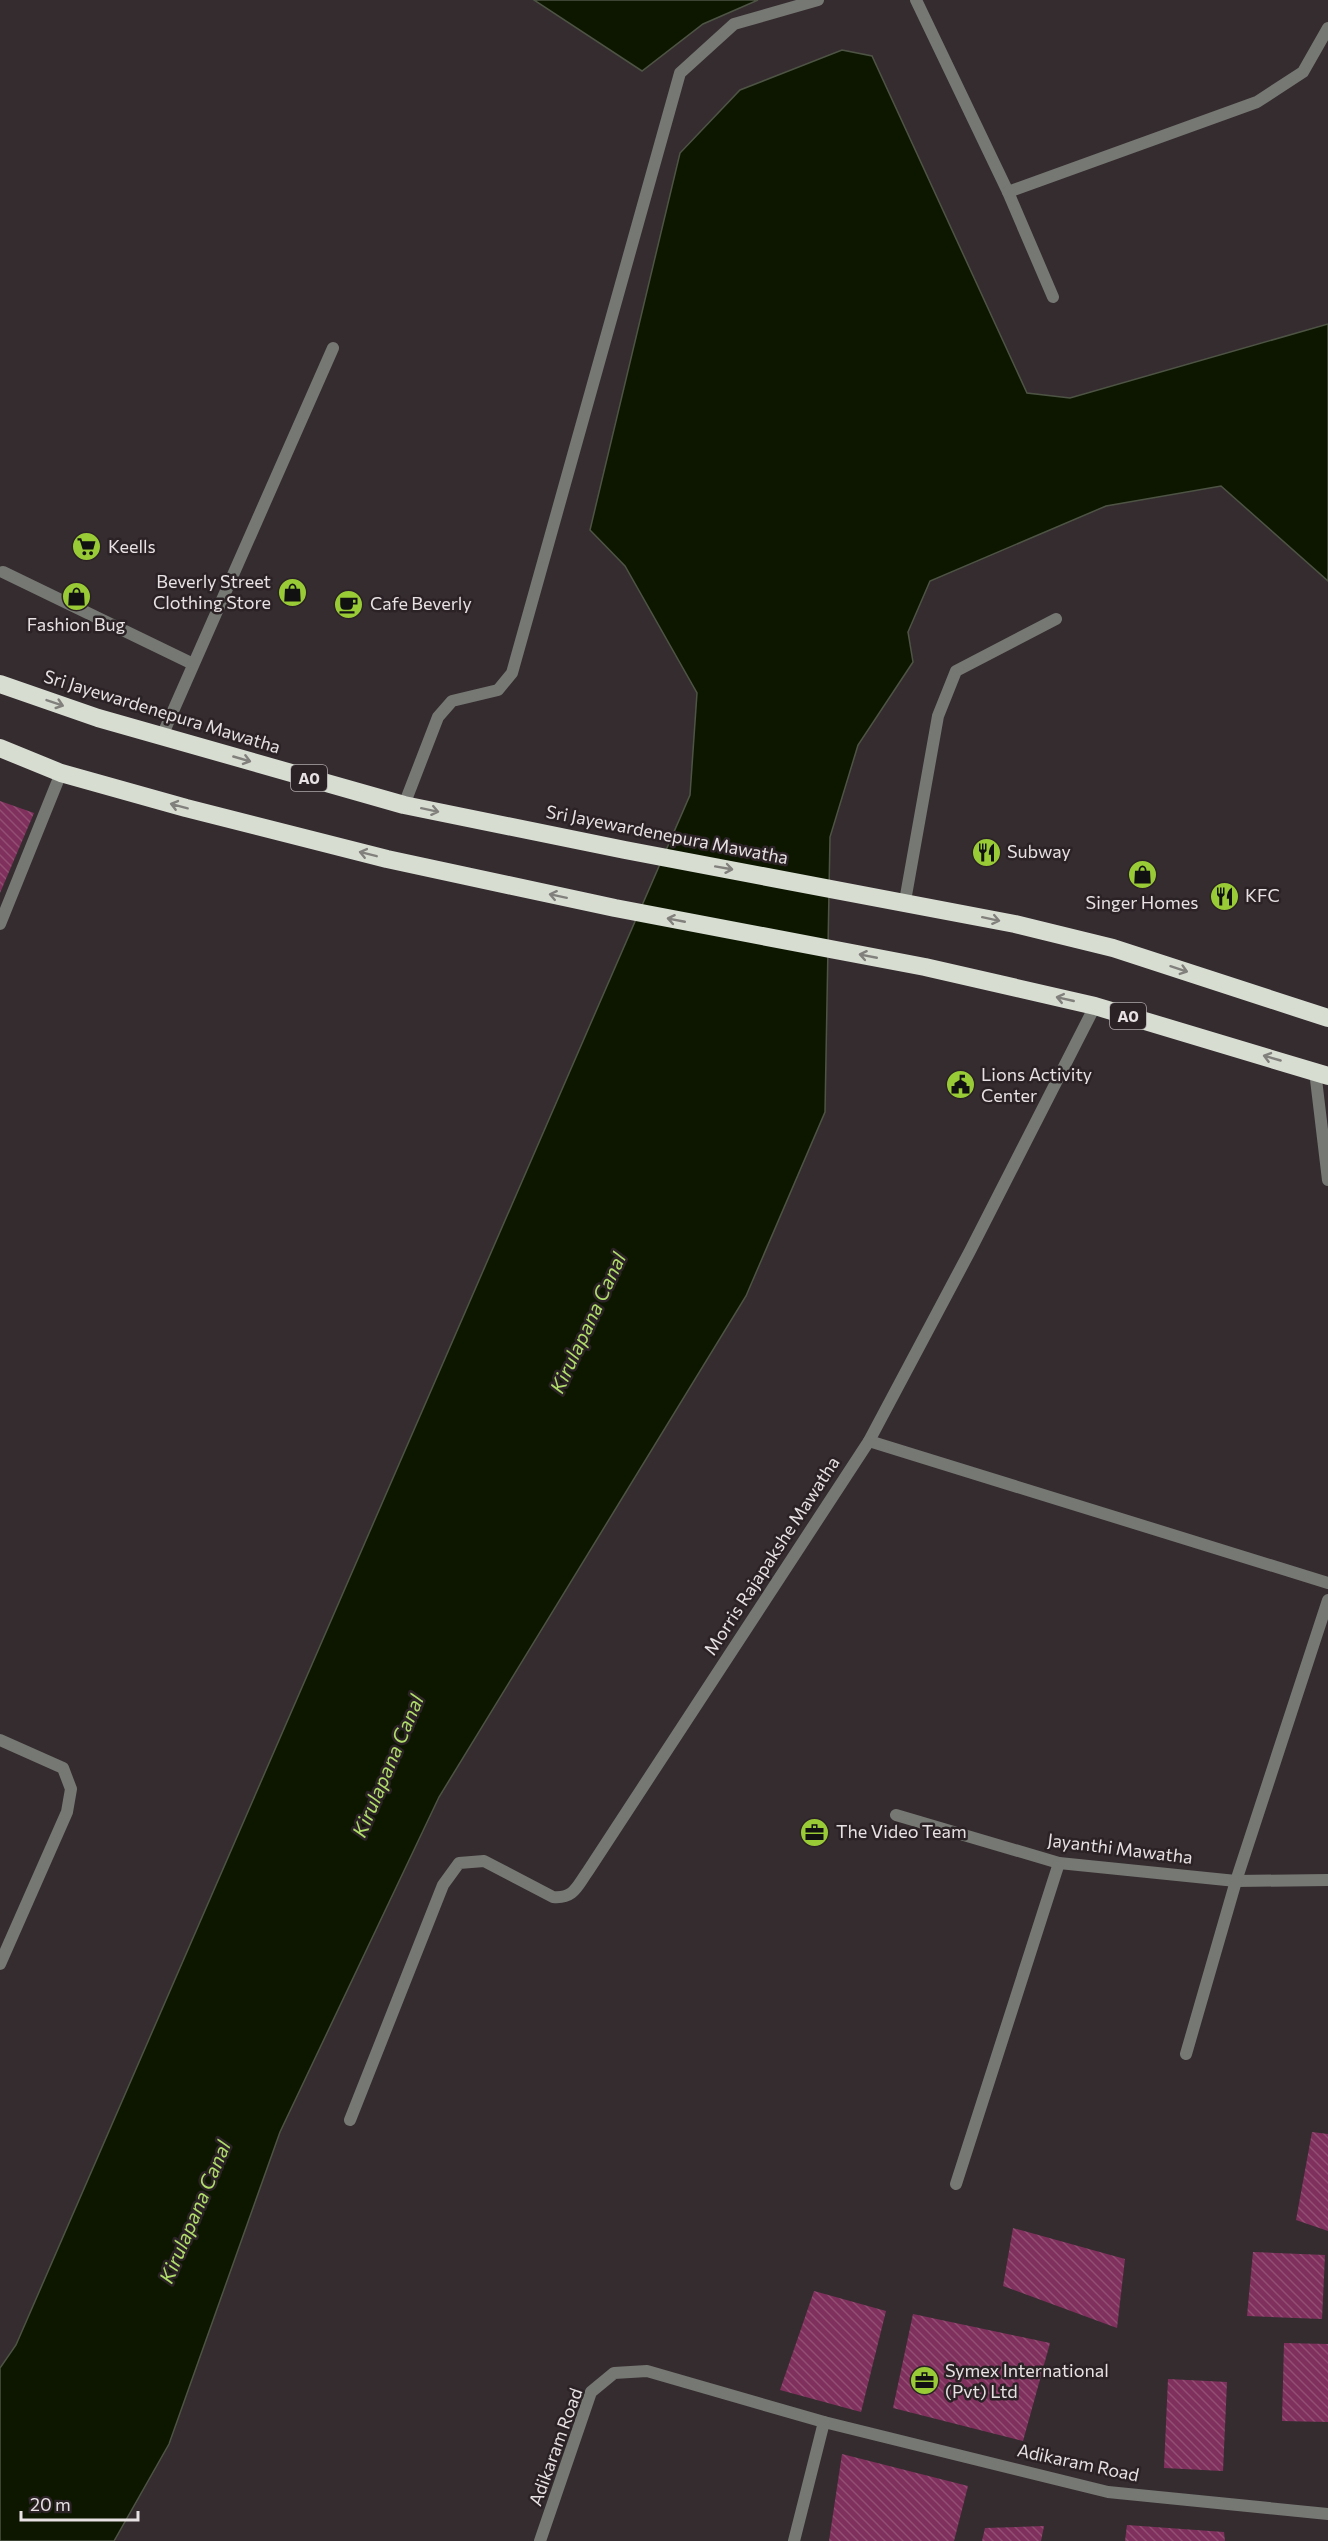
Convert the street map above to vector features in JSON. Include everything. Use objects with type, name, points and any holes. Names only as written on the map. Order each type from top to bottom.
[{"type":"highway","name":"Sri Jayewardenepura Mawatha","points":[[0,684],[98,718],[404,805],[625,850],[905,901],[1113,948],[1328,1018]]},
{"type":"highway","name":"A0","points":[[0,748],[61,773],[186,808],[387,859],[615,908],[926,967],[1095,1006],[1321,1074]]},
{"type":"street","points":[[404,805],[438,717],[452,701],[498,690],[512,673],[680,73],[734,24],[818,0]]},
{"type":"street","points":[[916,0],[1008,192],[1053,297]]},
{"type":"street","points":[[1008,192],[1257,102],[1303,72],[1328,28]]},
{"type":"street","points":[[162,736],[333,348]]},
{"type":"street","points":[[3,572],[193,664]]},
{"type":"street","points":[[905,901],[938,716],[956,671],[1056,619]]},
{"type":"street","points":[[0,924],[61,773]]},
{"type":"street","name":"Morris Rajapakshe Mawatha","points":[[350,2120],[443,1885],[459,1863],[484,1861],[553,1897],[564,1898],[572,1894],[869,1441],[970,1251],[1095,1006]]},
{"type":"street","points":[[1321,1074],[1328,1180]]},
{"type":"street","points":[[869,1441],[1328,1583]]},
{"type":"street","points":[[1186,2054],[1236,1881],[1328,1600]]},
{"type":"street","points":[[0,1740],[63,1767],[71,1789],[67,1812],[0,1964]]},
{"type":"street","name":"Jayanthi Mawatha","points":[[896,1815],[1059,1863],[1236,1881],[1328,1880]]},
{"type":"street","points":[[956,2184],[1059,1863]]},
{"type":"street","name":"Adikaram Road","points":[[540,2541],[591,2392],[614,2373],[647,2371],[824,2421],[1108,2492],[1328,2514]]},
{"type":"street","points":[[794,2541],[824,2421]]},
{"type":"water","points":[[534,0],[758,0],[703,24],[642,71]]},
{"type":"water","name":"Kirulapana Canal","points":[[842,50],[872,56],[1027,393],[1070,398],[1328,324],[1328,581],[1221,486],[1106,506],[930,581],[908,632],[913,662],[858,745],[830,837],[825,1112],[746,1296],[439,1797],[280,2132],[169,2444],[114,2541],[0,2541],[0,2368],[16,2345],[690,795],[697,693],[625,566],[590,530],[680,153],[740,90]]},
{"type":"building","points":[[0,801],[34,813],[0,893]]},
{"type":"building","points":[[1312,2132],[1328,2134],[1328,2231],[1296,2220]]},
{"type":"building","points":[[1013,2228],[1125,2259],[1117,2328],[1003,2286]]},
{"type":"building","points":[[1253,2252],[1325,2255],[1322,2319],[1247,2316]]},
{"type":"building","points":[[814,2291],[886,2311],[861,2412],[780,2390]]},
{"type":"building","points":[[913,2314],[1050,2343],[1023,2441],[893,2408]]},
{"type":"building","points":[[1284,2343],[1328,2344],[1328,2422],[1282,2421]]},
{"type":"building","points":[[1168,2379],[1227,2382],[1223,2471],[1164,2468]]},
{"type":"building","points":[[842,2454],[968,2486],[954,2541],[829,2541]]},
{"type":"building","points":[[1127,2525],[1224,2532],[1225,2541],[1125,2541]]},
{"type":"building","points":[[1044,2526],[1041,2541],[982,2541],[985,2528]]},
{"type":"place","name":"Keells","points":[[87,547]]},
{"type":"place","name":"Beverly Street Clothing Store","points":[[292,592]]},
{"type":"place","name":"Fashion Bug","points":[[76,596]]},
{"type":"place","name":"Cafe Beverly","points":[[349,604]]},
{"type":"place","name":"Subway","points":[[986,852]]},
{"type":"place","name":"Singer Homes","points":[[1142,874]]},
{"type":"place","name":"KFC","points":[[1224,896]]},
{"type":"place","name":"Lions Activity Center","points":[[960,1085]]},
{"type":"place","name":"The Video Team","points":[[815,1832]]},
{"type":"place","name":"Symex International (Pvt) Ltd","points":[[924,2381]]}]
